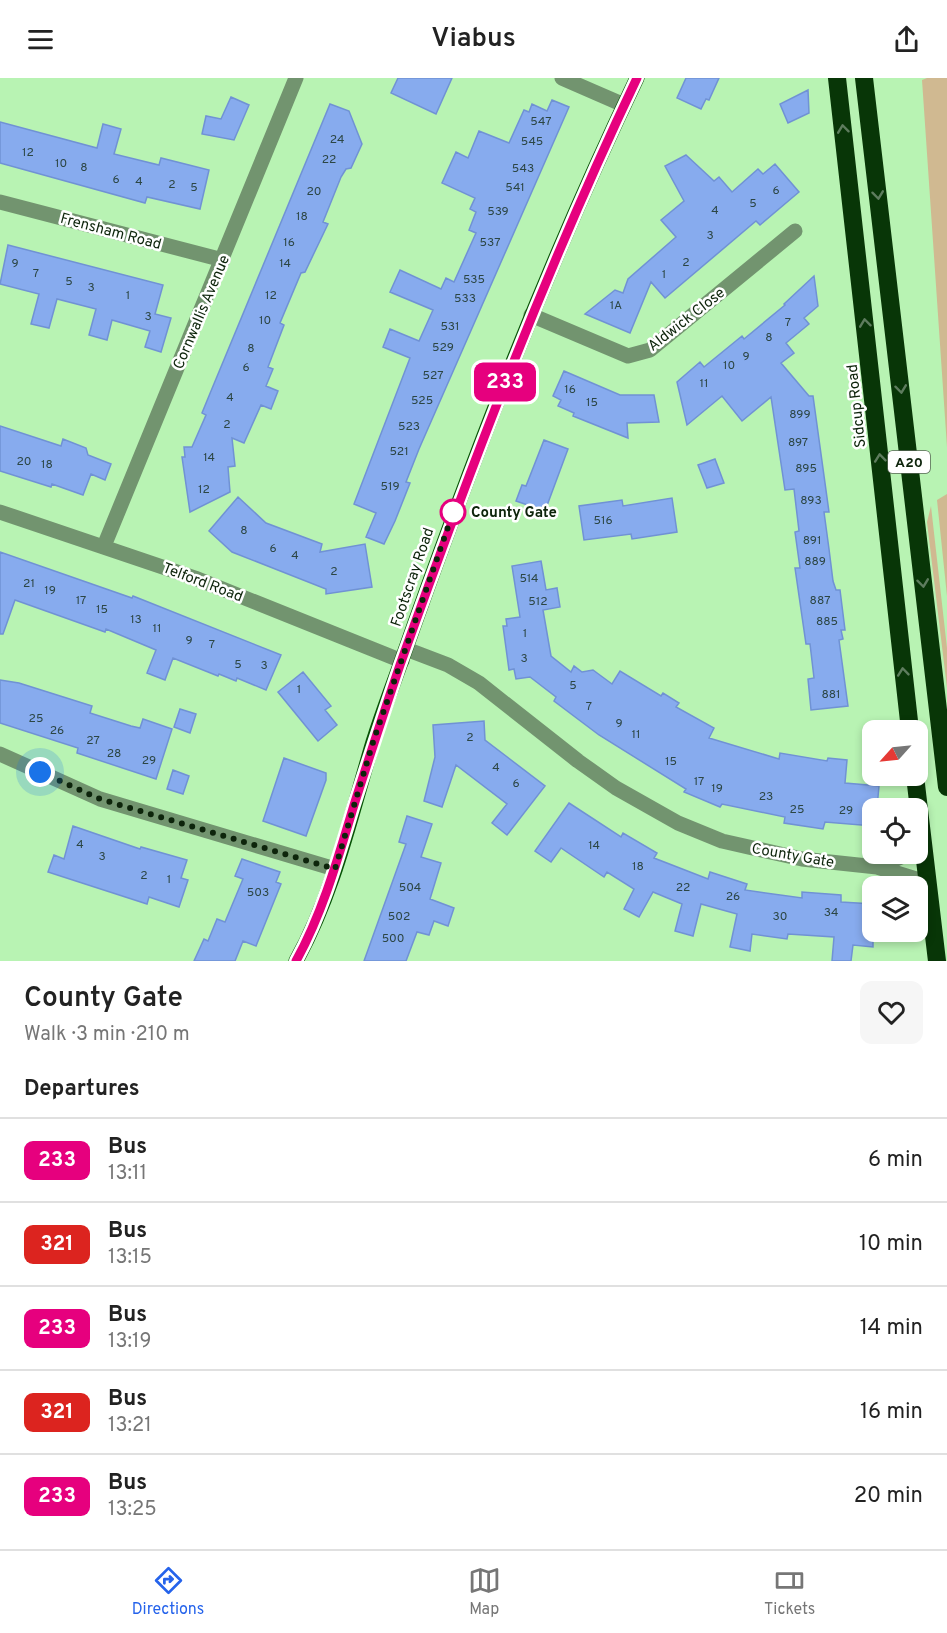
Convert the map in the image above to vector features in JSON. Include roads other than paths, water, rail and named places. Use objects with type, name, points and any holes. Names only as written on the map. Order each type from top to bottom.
[{"type":"highway","name":"Sidcup Road","points":[[837,78],[909,720]]},
{"type":"highway","name":"A20","points":[[864,78],[947,788]]},
{"type":"highway","points":[[928,896],[937,961]]},
{"type":"main road","name":"Footscray Road","points":[[296,961],[307,942],[335,869],[374,739],[454,510],[531,315],[637,78]]},
{"type":"street","name":"Cornwallis Avenue","points":[[104,546],[297,78]]},
{"type":"street","points":[[562,78],[624,105]]},
{"type":"street","name":"Frensham Road","points":[[0,202],[223,260]]},
{"type":"street","name":"Aldwick Close","points":[[531,315],[628,356],[650,350],[795,231]]},
{"type":"street","name":"Telford Road","points":[[0,512],[195,578],[404,655]]},
{"type":"street","name":"County Gate","points":[[404,655],[448,665],[479,682],[578,761],[616,788],[678,823],[722,841],[773,853],[814,861],[877,867],[906,876]]},
{"type":"street","points":[[0,754],[100,799],[335,869]]},
{"type":"street","name":"County Gate","points":[[877,867],[884,864]]},
{"type":"place","name":"County Gate","points":[[453,512]]}]
